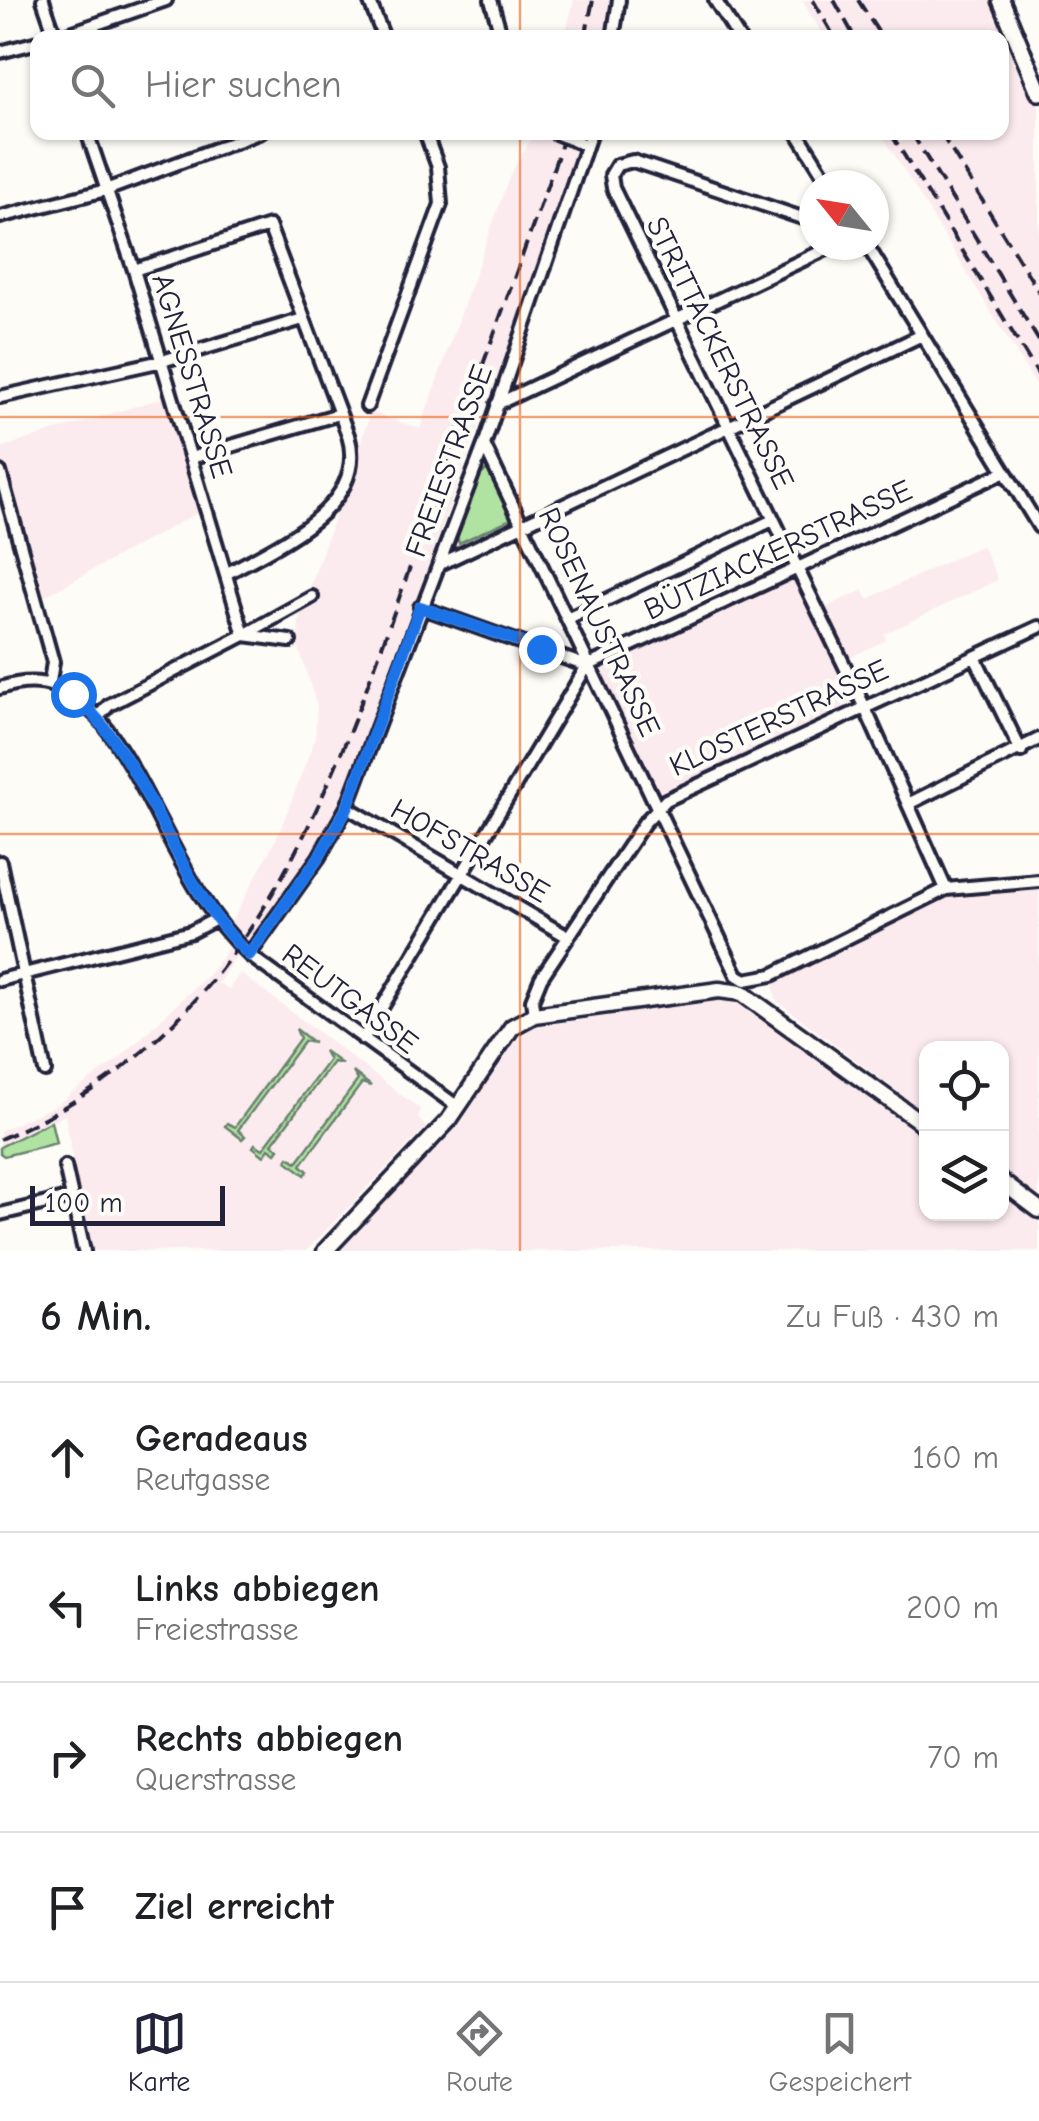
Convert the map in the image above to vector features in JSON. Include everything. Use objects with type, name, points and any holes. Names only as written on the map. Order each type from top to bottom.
[{"type":"main road","points":[[1001,0],[1039,92]]},
{"type":"street","points":[[44,0],[53,30]]},
{"type":"street","points":[[79,30],[166,0]]},
{"type":"street","points":[[369,0],[381,30]]},
{"type":"street","points":[[491,0],[500,30]]},
{"type":"street","points":[[614,30],[619,0]]},
{"type":"street","points":[[716,0],[733,30]]},
{"type":"street","points":[[0,52],[30,44]]},
{"type":"street","name":"AGNESSTRASSE","points":[[90,140],[134,270],[244,635]]},
{"type":"street","points":[[0,217],[106,190],[240,140]]},
{"type":"street","points":[[367,406],[440,204],[438,167],[428,140]]},
{"type":"street","points":[[574,140],[584,144]]},
{"type":"street","name":"FREIESTRASSE","points":[[249,955],[319,857],[347,808],[484,445],[586,140]]},
{"type":"street","points":[[802,140],[821,170]]},
{"type":"street","name":"STRITTACKERSTRASSE","points":[[799,217],[633,162],[616,165],[611,176],[613,188],[865,708],[946,889]]},
{"type":"street","points":[[134,270],[269,226],[352,456],[334,504],[274,547],[226,574]]},
{"type":"street","points":[[497,404],[802,260]]},
{"type":"street","points":[[875,260],[1039,527]]},
{"type":"street","points":[[0,397],[162,361],[303,319]]},
{"type":"street","points":[[439,565],[922,335]]},
{"type":"street","points":[[192,458],[339,414]]},
{"type":"street","name":"ROSENAUSTRASSE","points":[[484,445],[732,968],[744,986],[919,1121]]},
{"type":"street","points":[[0,472],[52,662],[50,682],[37,679],[0,688]]},
{"type":"street","name":"BÜTZIACKERSTRASSE","points":[[588,666],[1004,472]]},
{"type":"street","points":[[567,619],[773,520]]},
{"type":"street","points":[[98,716],[109,705],[312,597]]},
{"type":"street","points":[[363,1039],[588,666],[420,607]]},
{"type":"street","name":"KLOSTERSTRASSE","points":[[325,1251],[458,1107],[526,1018],[533,995],[568,937],[656,808],[1039,626]]},
{"type":"street","points":[[244,635],[290,641]]},
{"type":"street","points":[[975,657],[1021,751]]},
{"type":"street","name":"REUTGASSE","points":[[50,682],[98,716],[124,749],[216,919],[249,955],[458,1107]]},
{"type":"street","points":[[908,804],[1039,739]]},
{"type":"street","name":"HOFSTRASSE","points":[[347,808],[568,937]]},
{"type":"street","points":[[0,862],[45,1071]]},
{"type":"street","points":[[526,1018],[744,986],[946,889],[1039,881]]},
{"type":"street","points":[[0,980],[191,932],[216,919]]},
{"type":"street","points":[[65,1166],[84,1251]]},
{"type":"street","points":[[1009,1187],[1039,1210]]},
{"type":"street","points":[[0,1214],[72,1197]]},
{"type":"shaded area","points":[[574,0],[610,0],[605,30],[567,30]]},
{"type":"shaded area","points":[[802,0],[1001,0],[1039,92],[1039,390],[885,140],[1009,140],[1009,30],[820,30]]},
{"type":"shaded area","points":[[531,140],[579,140],[555,218],[327,833],[295,886],[251,944],[246,941],[218,983],[229,989],[240,973],[420,1109],[418,1118],[426,1127],[306,1251],[89,1251],[65,1115],[0,1147],[0,1131],[56,1105],[121,1057],[209,974],[230,946],[235,934],[229,927],[279,833],[315,739],[317,706],[298,645],[299,619],[371,412],[420,429],[510,175]]},
{"type":"shaded area","points":[[172,395],[206,508],[36,601],[0,473],[0,448]]},
{"type":"shaded area","points":[[982,545],[998,580],[884,634],[886,640],[843,661],[865,708],[655,808],[587,666],[797,569],[818,611],[863,590],[868,599]]},
{"type":"shaded area","points":[[1039,887],[1039,1197],[1009,1174],[1009,1041],[919,1041],[919,1108],[777,1001],[773,986],[783,974],[947,896]]},
{"type":"shaded area","points":[[722,1000],[749,1007],[919,1135],[919,1221],[1009,1221],[1009,1200],[1039,1223],[1039,1251],[339,1251],[457,1128],[515,1042],[532,1027]]},
{"type":"green space","points":[[489,467],[513,518],[459,543],[456,534],[476,480]]},
{"type":"green space","points":[[296,1029],[314,1043],[304,1041],[238,1130],[245,1136],[242,1139],[225,1126],[227,1123],[235,1127],[300,1038]]},
{"type":"green space","points":[[324,1051],[342,1064],[333,1062],[272,1144],[279,1149],[276,1153],[269,1148],[264,1156],[253,1147],[255,1144],[263,1149],[329,1060]]},
{"type":"green space","points":[[353,1072],[371,1086],[362,1083],[301,1165],[308,1171],[305,1175],[287,1161],[289,1157],[297,1162],[358,1080]]},
{"type":"green space","points":[[51,1121],[56,1143],[4,1156],[0,1153],[0,1147]]},
{"type":"railway","points":[[587,30],[593,0]]},
{"type":"railway","points":[[813,0],[830,30]]},
{"type":"railway","points":[[834,0],[851,30]]},
{"type":"railway","points":[[858,0],[877,30]]},
{"type":"railway","points":[[0,1139],[91,1090],[166,1030],[228,960],[279,882],[322,798],[358,709],[563,140]]},
{"type":"railway","points":[[895,140],[1039,376]]},
{"type":"railway","points":[[916,140],[1039,341]]},
{"type":"railway","points":[[945,140],[1039,292]]},
{"type":"route","points":[[73,694],[98,716],[124,749],[216,919],[249,955],[319,857],[347,808],[420,607],[541,649]]}]
